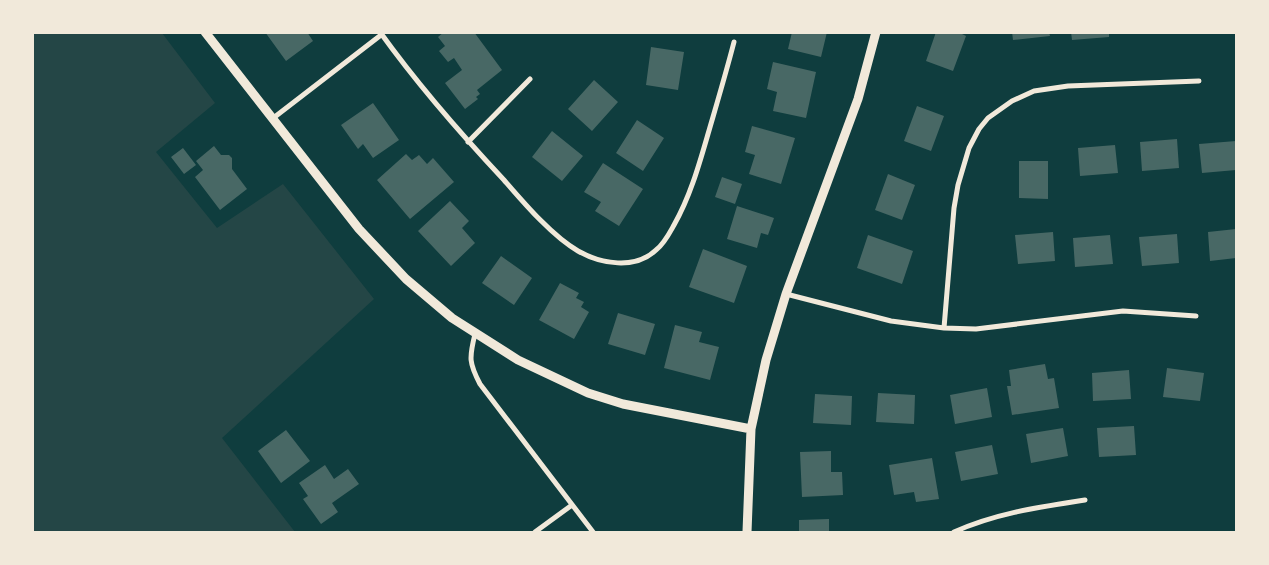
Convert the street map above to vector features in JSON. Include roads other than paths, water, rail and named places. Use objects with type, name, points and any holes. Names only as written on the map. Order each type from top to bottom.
[{"type":"street","points":[[205,32],[359,229],[383,256],[429,300],[475,334],[518,360],[588,393],[623,404],[751,429]]},
{"type":"street","points":[[747,532],[751,429],[766,360],[786,294],[858,99],[876,32]]},
{"type":"street","points":[[272,119],[380,34],[424,91],[468,142],[554,232],[577,250],[596,259],[613,263],[627,263],[643,259],[657,250],[687,200],[696,177],[734,42]]},
{"type":"street","points":[[468,142],[530,79]]},
{"type":"street","points":[[944,328],[954,208],[958,185],[969,148],[979,129],[988,118],[1012,101],[1034,91],[1077,85],[1199,80]]},
{"type":"street","points":[[786,294],[891,321],[944,328],[976,329],[1123,311],[1196,316]]},
{"type":"street","points":[[475,334],[470,352],[471,367],[480,384],[593,532]]},
{"type":"street","points":[[954,532],[982,521],[1017,511],[1085,500]]},
{"type":"street","points":[[535,532],[572,505]]}]
